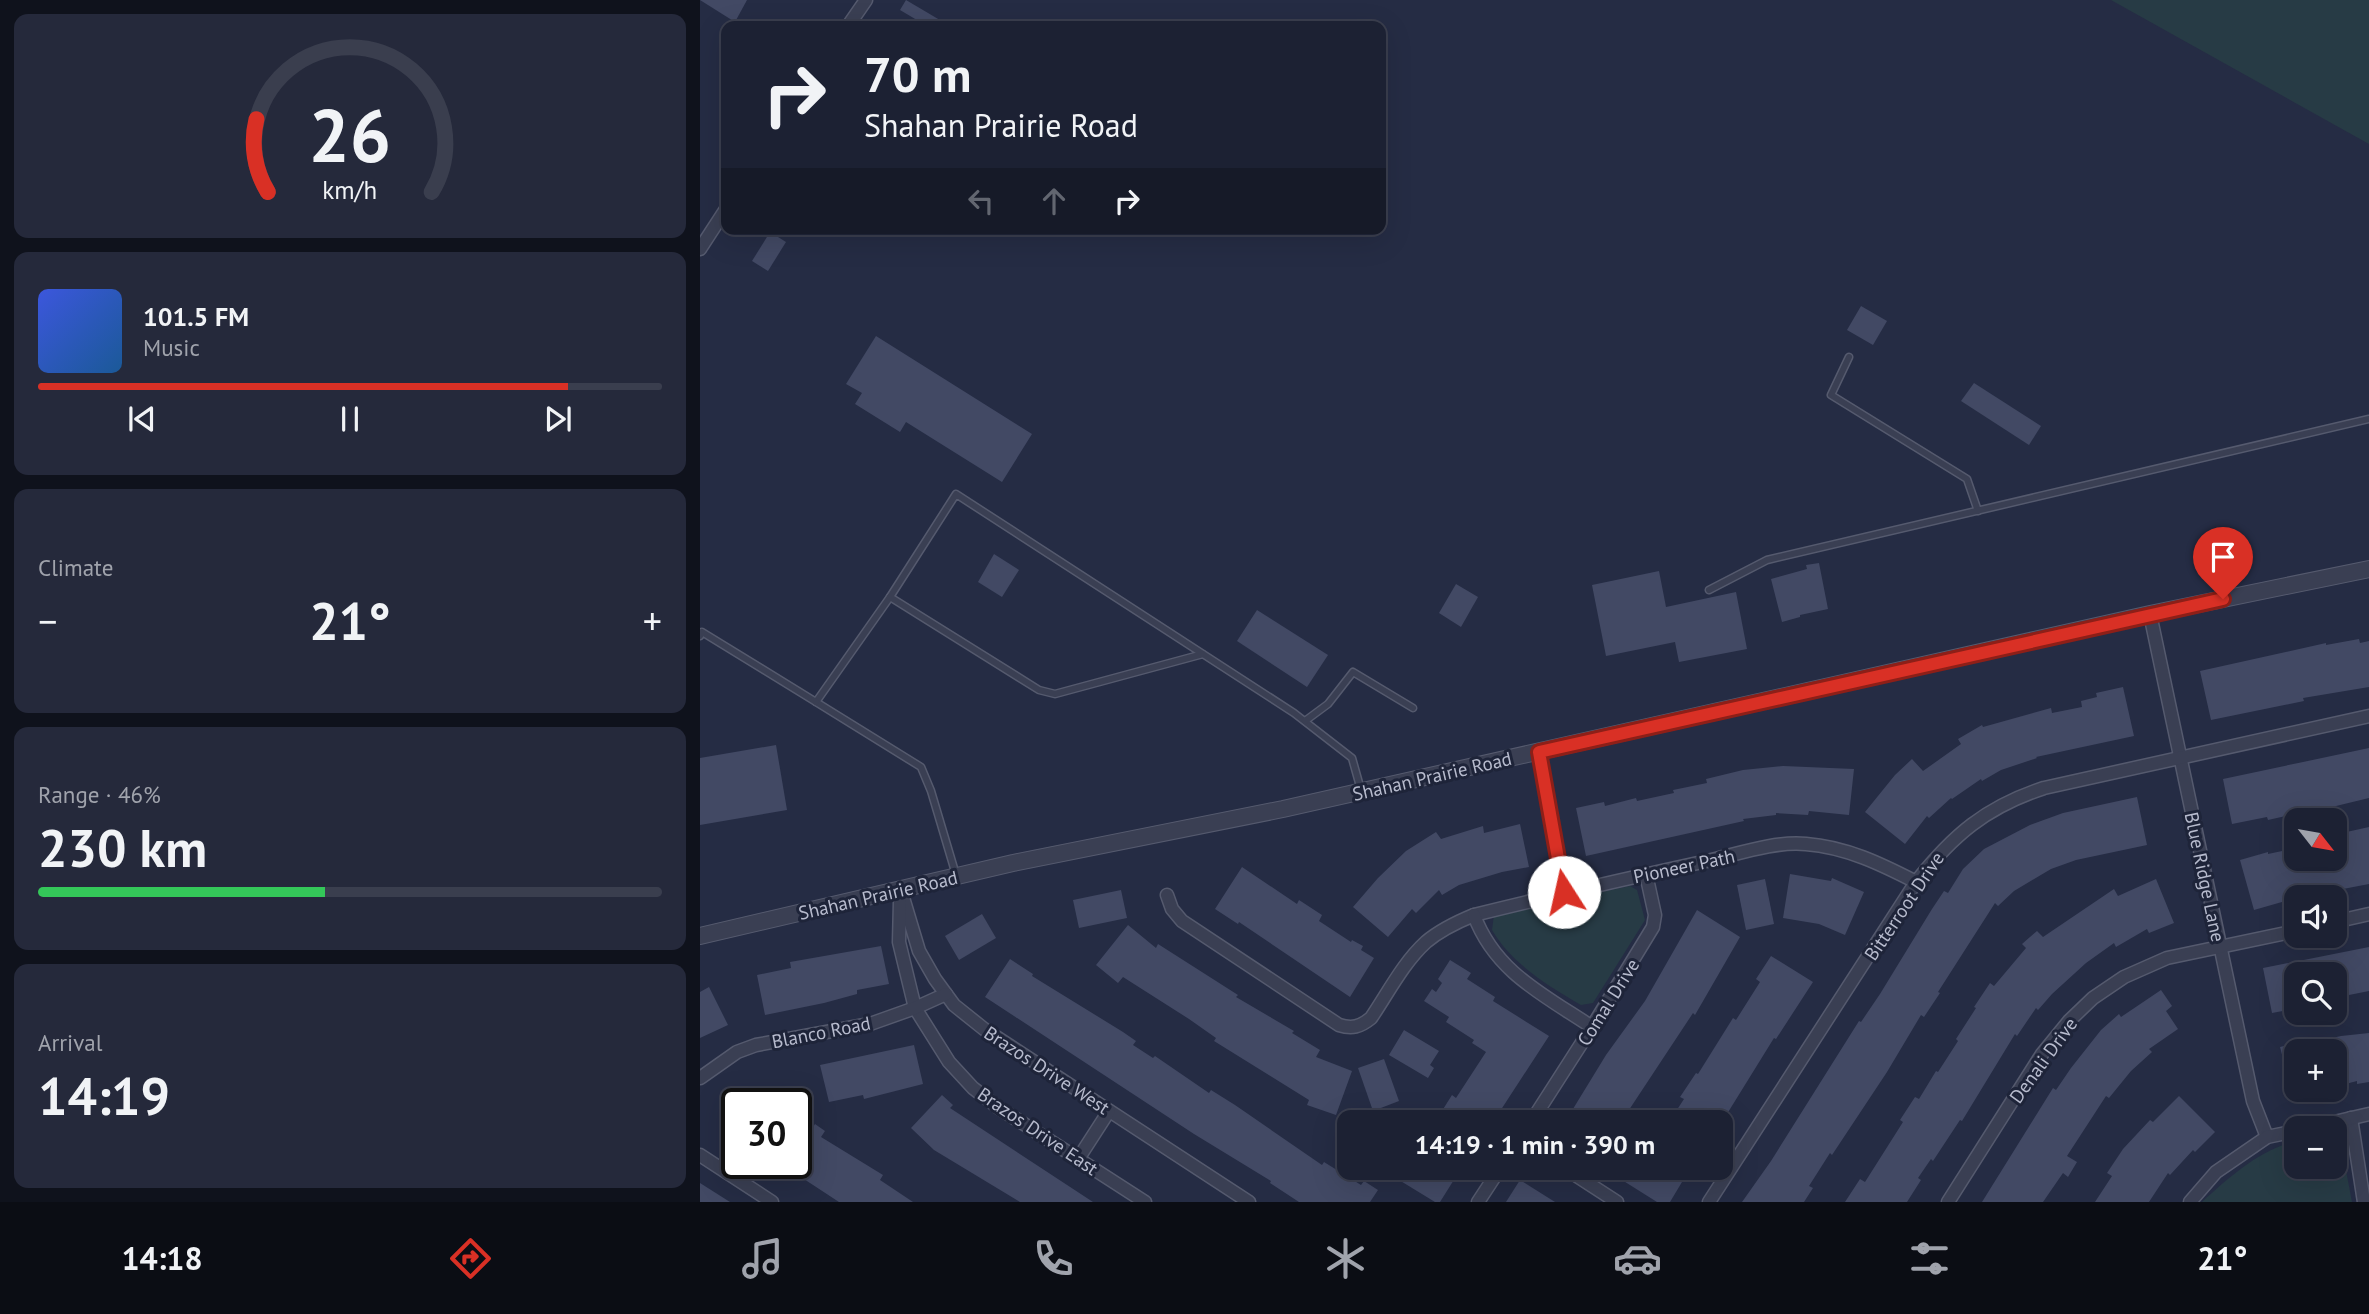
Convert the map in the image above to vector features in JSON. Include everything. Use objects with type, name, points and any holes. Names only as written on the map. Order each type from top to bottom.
[{"type":"street","points":[[851,21],[866,0]]},
{"type":"street","points":[[700,248],[721,216]]},
{"type":"street","name":"Shahan Prairie Road","points":[[700,936],[956,877],[1362,792],[2150,614],[2369,569]]},
{"type":"street","name":"Blue Ridge Lane","points":[[2150,614],[2253,1101],[2267,1137]]},
{"type":"street","name":"Bitterroot Drive","points":[[1709,1202],[1916,882],[1941,849],[1988,812],[2014,797],[2044,788],[2369,716]]},
{"type":"street","points":[[1539,752],[1564,892]]},
{"type":"street","name":"Pioneer Path","points":[[1167,895],[1172,909],[1182,921],[1339,1025],[1348,1028],[1364,1024],[1371,1018],[1411,957],[1428,940],[1474,915],[1564,892],[1769,847],[1805,844],[1843,850],[1880,863],[1916,882]]},
{"type":"street","name":"Comal Drive","points":[[1539,1110],[1653,927],[1655,915],[1646,874]]},
{"type":"street","name":"Brazos Drive West","points":[[901,891],[919,951],[954,1005],[984,1030],[1249,1202]]},
{"type":"street","name":"Brazos Drive East","points":[[901,891],[899,942],[915,1008],[950,1062],[973,1088],[1145,1202]]},
{"type":"street","points":[[2347,919],[2369,914]]},
{"type":"street","points":[[1474,915],[1482,935],[1508,969],[1592,1027]]},
{"type":"street","name":"Denali Drive","points":[[1948,1202],[2042,1054],[2069,1021],[2093,998],[2124,977],[2168,958],[2284,934]]},
{"type":"street","name":"Blanco Road","points":[[700,1078],[737,1052],[756,1045],[870,1024],[946,994]]},
{"type":"street","points":[[1078,1159],[1109,1111]]},
{"type":"street","points":[[2347,1119],[2369,1114]]},
{"type":"street","points":[[2351,1118],[2364,1202]]},
{"type":"street","points":[[2190,1202],[2216,1172],[2267,1137],[2284,1133]]},
{"type":"street","points":[[700,1155],[772,1202]]},
{"type":"street","points":[[1478,1202],[1492,1180]]},
{"type":"street","points":[[1583,1180],[1617,1202]]},
{"type":"lane","points":[[1849,357],[1831,395],[1967,479],[1978,511]]},
{"type":"lane","points":[[1709,590],[1768,560],[2369,419]]},
{"type":"lane","points":[[816,702],[890,597],[956,494],[1305,721],[1352,758],[1362,792]]},
{"type":"lane","points":[[890,597],[1039,690],[1055,694],[1203,654]]},
{"type":"lane","points":[[700,636],[702,632],[921,768],[931,791],[956,877]]},
{"type":"lane","points":[[1305,721],[1328,704],[1353,672],[1413,708]]},
{"type":"shaded area","points":[[2111,0],[2369,0],[2369,144]]},
{"type":"shaded area","points":[[1630,886],[1637,890],[1645,920],[1593,1003],[1581,1005],[1543,981],[1510,953],[1492,930],[1494,915]]},
{"type":"shaded area","points":[[2282,1145],[2284,1179],[2347,1179],[2347,1176],[2352,1202],[2202,1202],[2234,1174]]},
{"type":"building","points":[[700,0],[747,0],[733,21]]},
{"type":"building","points":[[906,0],[942,21],[919,21],[900,10]]},
{"type":"building","points":[[768,235],[775,235],[786,242],[768,271],[752,261]]},
{"type":"building","points":[[1861,306],[1887,321],[1873,345],[1847,330]]},
{"type":"building","points":[[876,336],[1032,434],[1002,482],[906,422],[900,432],[855,404],[862,393],[846,384]]},
{"type":"building","points":[[1974,383],[2041,426],[2029,445],[1961,401]]},
{"type":"building","points":[[994,554],[1019,570],[1002,597],[978,582]]},
{"type":"building","points":[[1819,563],[1828,609],[1782,622],[1771,579],[1807,569],[1806,565]]},
{"type":"building","points":[[1659,571],[1666,607],[1736,592],[1747,649],[1679,662],[1675,642],[1606,656],[1592,585]]},
{"type":"building","points":[[1456,584],[1478,597],[1461,627],[1439,613]]},
{"type":"building","points":[[1257,610],[1328,655],[1307,687],[1237,641]]},
{"type":"building","points":[[2359,639],[2360,643],[2369,641],[2369,687],[2303,698],[2304,701],[2211,720],[2200,671],[2326,643]]},
{"type":"building","points":[[2123,687],[2134,736],[2036,757],[2001,770],[1982,781],[1981,779],[1951,798],[1929,818],[1927,816],[1905,844],[1865,812],[1895,775],[1912,759],[1923,771],[1961,744],[1958,739],[1982,725],[1983,727],[2051,708],[2052,713],[2082,707],[2081,701],[2097,697],[2096,693]]},
{"type":"building","points":[[776,745],[787,810],[700,825],[700,758]]},
{"type":"building","points":[[2369,748],[2369,798],[2328,808],[2284,808],[2284,816],[2232,824],[2223,779]]},
{"type":"building","points":[[1783,766],[1854,769],[1849,815],[1809,811],[1808,815],[1776,813],[1586,856],[1576,808],[1604,802],[1605,806],[1636,798],[1637,801],[1674,793],[1673,790],[1707,783],[1706,779],[1743,770]]},
{"type":"building","points":[[2137,797],[2147,845],[2076,860],[2051,869],[2014,891],[1998,906],[1995,903],[1938,992],[1940,993],[1924,1017],[1921,1015],[1887,1072],[1832,1155],[1830,1153],[1809,1186],[1813,1188],[1804,1202],[1742,1202],[1859,1021],[1861,1022],[1880,994],[1932,909],[1944,891],[1948,893],[1963,869],[1984,849],[2030,825],[2063,813]]},
{"type":"building","points":[[1520,824],[1529,867],[1459,885],[1442,895],[1439,890],[1416,913],[1412,909],[1388,937],[1353,907],[1406,851],[1436,832],[1441,839],[1483,826],[1484,833]]},
{"type":"building","points":[[2369,827],[2369,884],[2347,888],[2347,885],[2284,885],[2284,901],[2254,910],[2240,860],[2284,851],[2284,872],[2347,872],[2347,832]]},
{"type":"building","points":[[1242,867],[1297,904],[1299,900],[1322,915],[1319,921],[1351,942],[1352,940],[1363,946],[1361,950],[1374,958],[1350,997],[1239,922],[1238,924],[1215,909]]},
{"type":"building","points":[[1790,874],[1831,881],[1832,878],[1864,892],[1845,935],[1819,924],[1783,918]]},
{"type":"building","points":[[1765,879],[1774,924],[1746,930],[1737,885]]},
{"type":"building","points":[[2156,879],[2174,923],[2149,933],[2147,929],[2116,947],[2114,943],[2086,963],[2038,1010],[2036,1008],[2017,1036],[2015,1034],[1962,1121],[1960,1120],[1933,1161],[1931,1159],[1918,1178],[1921,1180],[1907,1202],[1845,1202],[1860,1179],[1865,1182],[1903,1122],[1900,1120],[1915,1097],[1919,1099],[1936,1071],[1938,1072],[1990,983],[1994,986],[2026,948],[2022,944],[2037,931],[2043,937],[2114,889],[2118,896]]},
{"type":"building","points":[[1121,890],[1127,918],[1079,928],[1073,900]]},
{"type":"building","points":[[1697,910],[1740,937],[1695,1015],[1693,1013],[1629,1110],[1572,1110],[1606,1055],[1645,1001]]},
{"type":"building","points":[[982,914],[996,938],[959,960],[945,936]]},
{"type":"building","points":[[1128,925],[1156,948],[1158,944],[1238,995],[1236,997],[1294,1031],[1292,1033],[1320,1050],[1316,1057],[1352,1071],[1336,1115],[1307,1105],[1309,1100],[1214,1041],[1216,1038],[1189,1019],[1123,977],[1118,983],[1096,965]]},
{"type":"building","points":[[881,946],[889,984],[857,990],[857,994],[824,1003],[765,1015],[757,975],[791,968],[790,962]]},
{"type":"building","points":[[2369,947],[2369,991],[2347,995],[2347,962],[2293,962]]},
{"type":"building","points":[[1771,956],[1813,982],[1729,1110],[1677,1110],[1684,1099],[1680,1097],[1760,982],[1756,979]]},
{"type":"building","points":[[1010,959],[1033,974],[1032,976],[1136,1041],[1133,1045],[1153,1058],[1155,1056],[1209,1093],[1211,1090],[1235,1105],[1322,1165],[1324,1162],[1337,1170],[1337,1180],[1353,1180],[1361,1185],[1364,1181],[1378,1190],[1370,1202],[1299,1202],[1270,1183],[1271,1181],[1194,1134],[985,997]]},
{"type":"building","points":[[1450,960],[1471,973],[1467,979],[1495,997],[1493,1001],[1549,1036],[1501,1110],[1443,1110],[1452,1095],[1456,1098],[1486,1052],[1472,1043],[1474,1040],[1446,1022],[1449,1017],[1424,1001],[1432,989],[1436,992],[1442,983],[1438,979]]},
{"type":"building","points":[[2284,964],[2284,1011],[2272,1013],[2263,968]]},
{"type":"building","points":[[709,987],[728,1025],[700,1038],[700,992]]},
{"type":"building","points":[[2161,990],[2172,1006],[2166,1011],[2178,1029],[2149,1049],[2152,1052],[2131,1071],[2109,1098],[2106,1096],[2067,1156],[2077,1162],[2068,1177],[2063,1173],[2043,1202],[1982,1202],[2053,1088],[2056,1090],[2101,1030],[2119,1014],[2121,1017]]},
{"type":"building","points":[[1404,1030],[1439,1051],[1430,1065],[1434,1068],[1428,1078],[1389,1055]]},
{"type":"building","points":[[2369,1033],[2369,1082],[2347,1084],[2347,1039],[2328,1039]]},
{"type":"building","points":[[914,1045],[923,1084],[864,1099],[863,1095],[829,1102],[820,1065]]},
{"type":"building","points":[[2284,1046],[2284,1062],[2280,1047]]},
{"type":"building","points":[[1384,1059],[1399,1101],[1373,1110],[1358,1068]]},
{"type":"building","points":[[942,1095],[953,1105],[950,1108],[1093,1202],[1020,1202],[934,1150],[911,1128]]},
{"type":"building","points":[[2179,1096],[2215,1132],[2195,1152],[2193,1150],[2170,1175],[2168,1173],[2149,1202],[2095,1202],[2112,1176],[2107,1173],[2123,1149],[2150,1120],[2153,1122]]},
{"type":"building","points":[[815,1124],[825,1131],[821,1137],[883,1175],[880,1180],[913,1202],[839,1202],[804,1179],[812,1179],[812,1129]]},
{"type":"building","points":[[1399,1180],[1454,1180],[1440,1202],[1435,1202]]},
{"type":"building","points":[[1520,1180],[1555,1202],[1506,1202]]},
{"type":"building","points":[[1622,1180],[1683,1180],[1670,1202],[1657,1202]]},
{"type":"building","points":[[700,1183],[730,1202],[700,1202]]},
{"type":"route","points":[[1564,892],[1539,752],[2223,599]]}]
